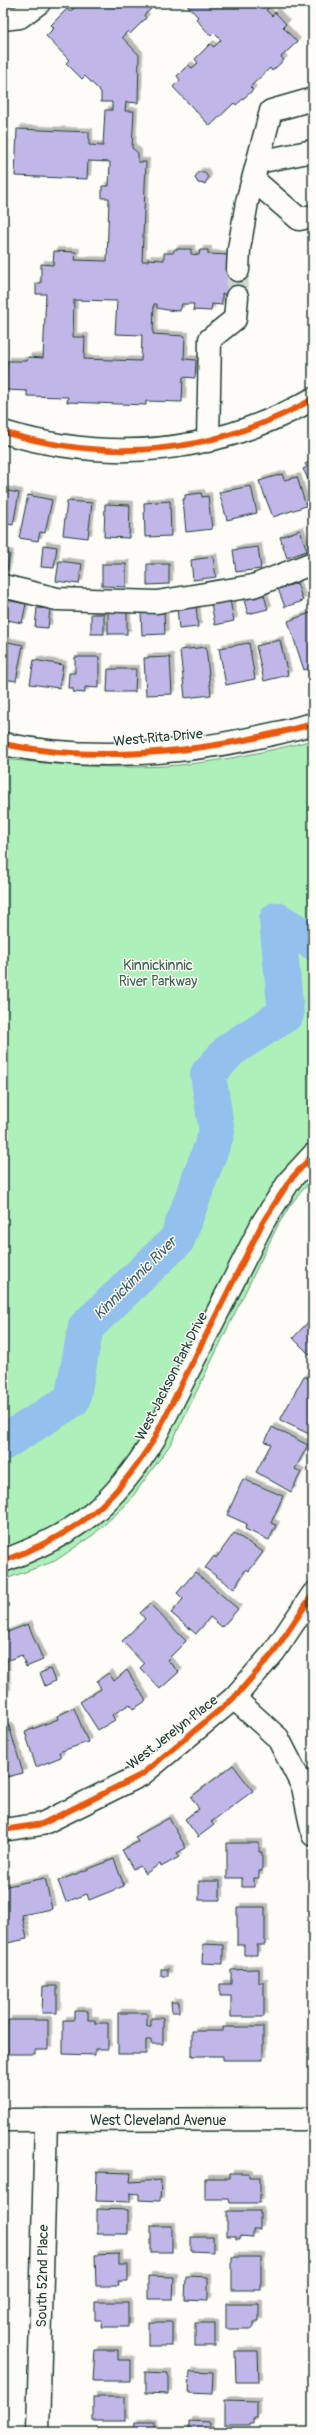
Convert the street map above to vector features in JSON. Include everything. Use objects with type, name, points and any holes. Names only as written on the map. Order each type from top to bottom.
[{"type":"street","points":[[3,19],[20,17],[39,3]]},
{"type":"street","points":[[238,270],[239,249],[247,202],[271,111],[313,99]]},
{"type":"street","points":[[256,171],[313,151]]},
{"type":"street","points":[[256,171],[298,219],[313,216]]},
{"type":"street","points":[[208,441],[210,339],[235,319],[237,296]]},
{"type":"street","points":[[3,432],[59,446],[122,451],[177,447],[208,441],[267,423],[313,400]]},
{"type":"street","points":[[3,586],[57,599],[157,602],[253,586],[313,563]]},
{"type":"street","name":"West Rita Drive","points":[[3,744],[73,753],[119,754],[165,751],[254,738],[313,724]]},
{"type":"street","name":"West Jackson Park Drive","points":[[3,1561],[44,1546],[99,1510],[134,1471],[154,1439],[262,1222],[290,1180],[313,1155]]},
{"type":"street","name":"West Jerelyn Place","points":[[3,1830],[42,1824],[141,1775],[234,1698],[274,1652],[313,1594]]},
{"type":"street","points":[[234,1698],[278,1738],[303,1787],[313,1835]]},
{"type":"street","name":"West Cleveland Avenue","points":[[3,2120],[313,2119]]},
{"type":"street","name":"South 52nd Place","points":[[38,2432],[46,2120]]},
{"type":"green space","name":"Kinnickinnic River Parkway","points":[[313,740],[313,1178],[291,1204],[277,1227],[172,1442],[128,1503],[93,1535],[55,1561],[3,1580],[3,759],[113,767],[179,765],[263,752]]},
{"type":"building","points":[[79,3],[151,3],[151,9],[144,15],[146,18],[130,34],[128,31],[122,37],[139,55],[138,103],[126,102],[125,111],[134,111],[132,148],[138,153],[138,162],[146,162],[142,261],[148,261],[148,259],[164,260],[164,253],[173,253],[175,249],[191,249],[191,254],[199,255],[200,250],[208,250],[208,254],[229,255],[228,276],[243,277],[242,290],[228,289],[227,294],[222,294],[222,305],[212,304],[211,311],[193,310],[194,304],[182,304],[180,311],[157,308],[157,304],[154,304],[153,334],[185,336],[184,359],[196,360],[195,378],[183,377],[182,402],[146,401],[146,405],[67,402],[68,397],[27,396],[27,391],[6,390],[7,361],[27,361],[28,357],[43,358],[46,294],[36,294],[36,283],[41,283],[41,264],[53,265],[54,251],[76,252],[75,260],[107,261],[109,198],[102,198],[102,186],[109,186],[110,162],[88,161],[87,179],[15,176],[17,129],[89,132],[89,145],[103,146],[105,110],[112,110],[112,102],[101,102],[101,92],[85,76],[82,79],[66,63],[69,60],[46,36],[54,28],[51,25],[67,9],[70,12]],"holes":[[[74,300],[117,301],[115,334],[142,335],[141,361],[84,359],[85,337],[73,337]]]},
{"type":"building","points":[[185,3],[266,3],[269,7],[266,10],[272,16],[275,12],[286,24],[283,27],[297,42],[281,57],[284,60],[272,71],[270,68],[250,87],[253,90],[236,105],[234,103],[210,126],[173,87],[180,80],[177,76],[188,65],[192,68],[198,63],[195,59],[210,44],[214,47],[221,40],[214,33],[211,36],[196,19],[198,17]]},
{"type":"building","points":[[198,172],[205,172],[208,178],[205,184],[198,183],[195,178]]},
{"type":"building","points":[[313,460],[313,489],[303,469],[307,467],[305,464]]},
{"type":"building","points":[[282,474],[284,480],[297,477],[306,506],[273,517],[259,481]]},
{"type":"building","points":[[251,486],[257,513],[227,520],[219,492]]},
{"type":"building","points":[[3,490],[19,493],[13,525],[3,523]]},
{"type":"building","points":[[201,493],[202,497],[208,496],[212,529],[186,532],[183,499],[185,499],[185,495]]},
{"type":"building","points":[[28,495],[52,500],[45,533],[40,532],[38,541],[19,538]]},
{"type":"building","points":[[67,501],[92,503],[88,538],[63,535]]},
{"type":"building","points":[[170,501],[171,536],[145,537],[144,503]]},
{"type":"building","points":[[105,504],[130,505],[129,538],[104,537]]},
{"type":"building","points":[[313,512],[313,519],[310,520],[308,513]]},
{"type":"building","points":[[300,530],[307,551],[287,558],[280,537]]},
{"type":"building","points":[[43,545],[57,547],[54,568],[41,567]]},
{"type":"building","points":[[258,547],[261,569],[236,572],[233,550]]},
{"type":"building","points":[[3,552],[10,554],[6,574],[3,574]]},
{"type":"building","points":[[213,557],[216,577],[193,580],[191,560]]},
{"type":"building","points":[[59,561],[82,564],[79,584],[56,581]]},
{"type":"building","points":[[102,564],[126,564],[126,587],[102,586]]},
{"type":"building","points":[[147,564],[169,564],[169,584],[147,585]]},
{"type":"building","points":[[297,583],[303,601],[285,607],[278,589]]},
{"type":"building","points":[[263,592],[268,609],[248,614],[243,597]]},
{"type":"building","points":[[6,600],[26,604],[22,623],[3,619]]},
{"type":"building","points":[[230,600],[234,621],[215,625],[211,603]]},
{"type":"building","points":[[196,605],[198,627],[179,629],[177,607]]},
{"type":"building","points":[[37,608],[50,609],[48,628],[35,627]]},
{"type":"building","points":[[108,612],[127,612],[127,634],[108,634]]},
{"type":"building","points":[[141,612],[164,612],[165,634],[142,635]]},
{"type":"building","points":[[313,612],[313,667],[304,670],[288,621]]},
{"type":"building","points":[[91,614],[104,614],[104,634],[91,634]]},
{"type":"building","points":[[280,640],[288,675],[264,681],[256,646]]},
{"type":"building","points":[[3,641],[23,645],[16,681],[3,679]]},
{"type":"building","points":[[249,643],[255,679],[226,685],[219,648]]},
{"type":"building","points":[[206,647],[211,695],[185,698],[180,650]]},
{"type":"building","points":[[75,657],[99,657],[99,688],[85,687],[85,693],[73,692],[73,688],[68,688],[69,673],[75,673]]},
{"type":"building","points":[[170,657],[172,694],[146,695],[144,658]]},
{"type":"building","points":[[34,660],[63,665],[59,688],[30,684]]},
{"type":"building","points":[[108,669],[136,669],[135,692],[107,692]]},
{"type":"building","points":[[313,1317],[313,1358],[293,1338]]},
{"type":"building","points":[[304,1376],[313,1381],[311,1435],[280,1420]]},
{"type":"building","points":[[272,1427],[308,1445],[295,1469],[301,1472],[291,1492],[256,1472],[271,1444],[265,1442]]},
{"type":"building","points":[[243,1479],[283,1496],[271,1523],[276,1525],[269,1540],[245,1529],[247,1524],[227,1515]]},
{"type":"building","points":[[234,1533],[263,1552],[249,1571],[246,1569],[234,1589],[205,1568],[214,1556],[216,1558]]},
{"type":"building","points":[[195,1572],[238,1609],[222,1627],[210,1617],[196,1634],[171,1613],[183,1599],[177,1593]]},
{"type":"building","points":[[150,1604],[186,1641],[167,1660],[179,1672],[160,1689],[140,1668],[144,1664],[122,1641],[145,1619],[140,1613]]},
{"type":"building","points":[[28,1624],[43,1660],[26,1667],[22,1655],[6,1661],[7,1693],[3,1693],[3,1634]]},
{"type":"building","points":[[50,1669],[55,1681],[45,1686],[40,1673]]},
{"type":"building","points":[[127,1670],[146,1701],[133,1709],[130,1704],[112,1715],[115,1720],[98,1730],[80,1702],[101,1689],[97,1681],[109,1673],[114,1681]]},
{"type":"building","points":[[74,1708],[88,1742],[59,1752],[61,1757],[36,1767],[25,1732],[58,1719],[57,1716]]},
{"type":"building","points":[[9,1726],[23,1773],[3,1778],[3,1728]]},
{"type":"building","points":[[233,1765],[253,1791],[211,1822],[214,1825],[198,1837],[185,1819],[199,1809],[191,1797]]},
{"type":"building","points":[[169,1818],[186,1848],[177,1853],[179,1857],[161,1867],[160,1864],[145,1874],[140,1866],[133,1869],[122,1850],[138,1842],[135,1837]]},
{"type":"building","points":[[227,1843],[259,1843],[259,1852],[262,1852],[262,1871],[259,1871],[259,1878],[254,1878],[254,1887],[242,1887],[242,1878],[227,1878]]},
{"type":"building","points":[[114,1859],[124,1886],[89,1900],[87,1894],[66,1902],[58,1881]]},
{"type":"building","points":[[45,1878],[52,1909],[22,1915],[27,1939],[7,1943],[3,1923],[3,1887]]},
{"type":"building","points":[[199,1881],[220,1881],[220,1900],[199,1900]]},
{"type":"building","points":[[237,1907],[265,1907],[265,1945],[257,1945],[257,1955],[244,1955],[244,1945],[237,1945]]},
{"type":"building","points":[[203,1944],[223,1945],[223,1964],[202,1963]]},
{"type":"building","points":[[161,1969],[168,1969],[168,1976],[161,1976]]},
{"type":"building","points":[[259,1969],[259,1983],[264,1983],[264,2017],[231,2017],[231,1996],[220,1996],[220,1984],[231,1984],[231,1970]]},
{"type":"building","points":[[43,1986],[57,1986],[57,2013],[42,2013]]},
{"type":"building","points":[[171,2002],[179,2002],[179,2012],[172,2012]]},
{"type":"building","points":[[74,2011],[88,2011],[88,2020],[95,2020],[95,2023],[108,2023],[108,2049],[95,2049],[95,2055],[63,2054],[63,2020],[74,2020]]},
{"type":"building","points":[[118,2013],[147,2013],[147,2026],[151,2026],[151,2018],[163,2018],[163,2044],[151,2044],[151,2040],[146,2040],[146,2054],[118,2054]]},
{"type":"building","points":[[8,2020],[48,2020],[48,2050],[35,2050],[35,2054],[8,2054]]},
{"type":"building","points":[[223,2027],[263,2027],[263,2060],[223,2060],[223,2056],[192,2056],[192,2031],[223,2031]]},
{"type":"building","points":[[97,2172],[131,2173],[130,2182],[161,2180],[160,2201],[139,2200],[139,2194],[130,2193],[130,2202],[96,2201]]},
{"type":"building","points":[[230,2173],[249,2173],[249,2177],[260,2177],[260,2203],[230,2203],[229,2199],[205,2199],[205,2178],[230,2178]]},
{"type":"building","points":[[97,2209],[128,2210],[128,2234],[97,2234]]},
{"type":"building","points":[[227,2211],[260,2211],[260,2229],[253,2229],[253,2237],[240,2236],[240,2239],[236,2239],[236,2236],[227,2236]]},
{"type":"building","points":[[151,2226],[172,2226],[172,2252],[151,2252]]},
{"type":"building","points":[[191,2237],[213,2237],[213,2252],[191,2251]]},
{"type":"building","points":[[119,2254],[119,2264],[128,2264],[128,2281],[118,2281],[119,2286],[96,2286],[95,2255]]},
{"type":"building","points":[[232,2257],[261,2257],[261,2290],[232,2290]]},
{"type":"building","points":[[148,2276],[174,2277],[173,2299],[148,2299]]},
{"type":"building","points":[[186,2276],[208,2277],[208,2301],[185,2300]]},
{"type":"building","points":[[95,2302],[128,2302],[128,2327],[101,2327],[102,2320],[95,2320]]},
{"type":"building","points":[[226,2304],[259,2304],[259,2322],[254,2322],[254,2327],[252,2329],[226,2329]]},
{"type":"building","points":[[148,2322],[172,2322],[172,2346],[148,2346]]},
{"type":"building","points":[[195,2323],[215,2323],[215,2346],[195,2346]]},
{"type":"building","points":[[95,2350],[118,2350],[118,2360],[131,2360],[131,2381],[93,2381]]},
{"type":"building","points":[[235,2351],[258,2351],[259,2382],[236,2382]]},
{"type":"building","points":[[190,2371],[213,2372],[212,2394],[189,2393]]},
{"type":"building","points":[[145,2372],[168,2373],[168,2394],[145,2393]]},
{"type":"building","points":[[93,2397],[125,2397],[125,2421],[93,2421]]},
{"type":"building","points":[[225,2400],[257,2401],[257,2418],[254,2418],[254,2423],[250,2423],[250,2425],[225,2425]]},
{"type":"building","points":[[189,2421],[210,2422],[209,2432],[189,2432]]},
{"type":"building","points":[[134,2423],[154,2423],[154,2432],[133,2432]]},
{"type":"waterway","name":"Kinnickinnic River","points":[[3,1443],[72,1400],[86,1327],[177,1240],[217,1132],[208,1074],[231,1049],[286,1014],[277,920],[313,942]]},
{"type":"tunnel","points":[[237,297],[238,270]]},
{"type":"cycle path","points":[[3,432],[43,442],[83,448],[122,450],[161,448],[200,442],[238,432],[276,418],[313,399]]},
{"type":"cycle path","points":[[3,744],[80,754],[159,752],[198,748],[237,741],[313,724]]},
{"type":"cycle path","points":[[3,1561],[29,1551],[72,1528],[90,1515],[123,1483],[154,1439],[263,1222],[290,1180],[313,1155]]},
{"type":"cycle path","points":[[3,1830],[42,1824],[141,1775],[234,1698],[274,1652],[313,1594]]}]
